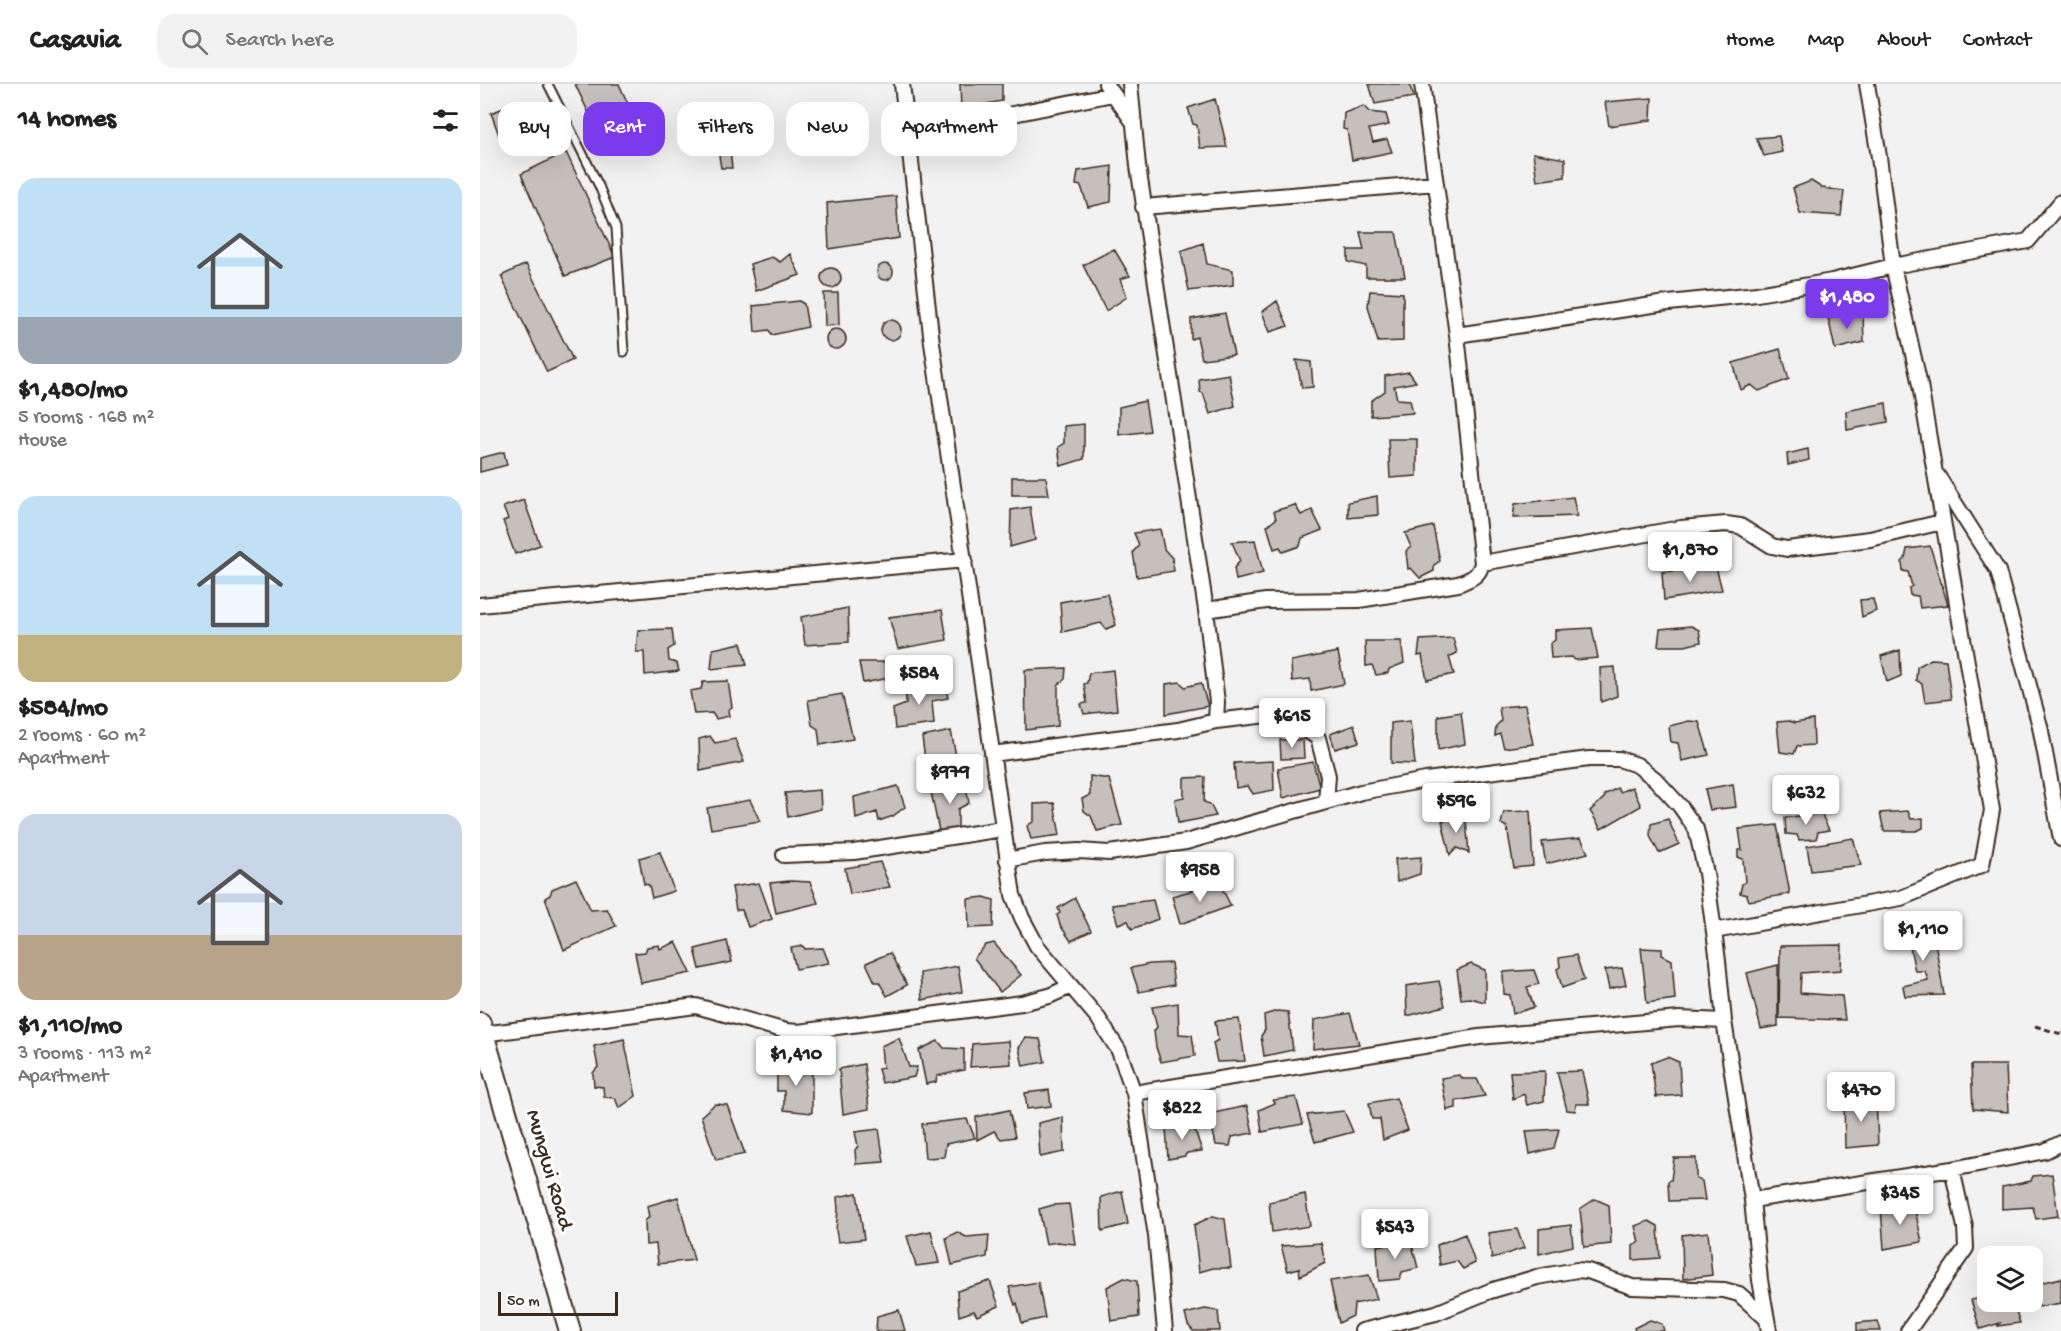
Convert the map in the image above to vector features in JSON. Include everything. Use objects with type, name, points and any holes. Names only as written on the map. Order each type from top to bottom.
[{"type":"main road","name":"Mungwi Road","points":[[482,1028],[570,1331]]},
{"type":"street","points":[[902,84],[904,102]]},
{"type":"street","points":[[1130,84],[1143,207],[1206,610],[1217,702],[1216,721]]},
{"type":"street","points":[[1206,610],[1266,601],[1359,600],[1458,584],[1473,578],[1480,572],[1482,563],[1457,335],[1422,84]]},
{"type":"street","points":[[1714,930],[1902,898],[1982,865],[1992,810],[1920,385],[1893,266],[1880,157],[1867,84]]},
{"type":"street","points":[[1017,110],[1109,89],[1134,123]]},
{"type":"street","points":[[910,156],[932,343],[1013,896],[1038,946],[1098,1018],[1119,1051],[1134,1093],[1156,1236],[1165,1331]]},
{"type":"street","points":[[1143,207],[1436,183]]},
{"type":"street","points":[[1457,335],[1659,304],[1757,294],[2028,241],[2061,202]]},
{"type":"street","points":[[1934,471],[1998,571],[2040,726],[2061,839]]},
{"type":"street","points":[[1482,563],[1681,528],[1726,524],[1740,526],[1772,546],[1787,549],[1870,539],[1942,522]]},
{"type":"street","points":[[480,605],[965,560]]},
{"type":"street","points":[[992,754],[1178,730],[1216,721],[1276,714],[1284,716],[1318,738],[1328,776],[1326,802]]},
{"type":"street","points":[[1006,860],[1045,853],[1109,853],[1186,842],[1372,790],[1477,773],[1589,759],[1619,759],[1637,765],[1655,779],[1680,806],[1696,829],[1706,873],[1724,1021],[1752,1200],[1760,1280],[1768,1325]]},
{"type":"street","points":[[784,855],[854,852],[1002,829]]},
{"type":"street","points":[[482,1028],[696,1006],[786,1031],[798,1032],[1022,1003],[1049,996],[1071,986]]},
{"type":"street","points":[[1134,1093],[1479,1037],[1668,1019],[1724,1021]]},
{"type":"street","points":[[1752,1200],[1952,1169],[2045,1151],[2061,1143]]},
{"type":"street","points":[[1908,1331],[1966,1248],[1965,1227],[1952,1169]]},
{"type":"street","points":[[1362,1331],[1436,1313],[1490,1291],[1537,1277],[1577,1270],[1588,1271],[1632,1287],[1724,1290],[1739,1294],[1768,1325]]},
{"type":"lane","points":[[548,84],[599,186],[616,228],[624,351]]},
{"type":"path","points":[[2035,1026],[2061,1034]]},
{"type":"building","points":[[575,84],[619,84],[627,102],[584,102]]},
{"type":"building","points":[[960,84],[1002,84],[1002,101],[961,102]]},
{"type":"building","points":[[1369,84],[1409,84],[1414,97],[1375,104]]},
{"type":"building","points":[[1652,98],[1651,120],[1609,126],[1605,102]]},
{"type":"building","points":[[1215,99],[1227,147],[1200,148],[1197,125],[1193,124],[1188,108]]},
{"type":"building","points":[[1364,106],[1369,112],[1386,114],[1389,125],[1369,129],[1373,142],[1387,139],[1392,152],[1352,160],[1347,130],[1343,129],[1344,113]]},
{"type":"building","points":[[498,110],[498,132],[491,113]]},
{"type":"building","points":[[1779,136],[1782,152],[1764,156],[1756,138]]},
{"type":"building","points":[[1533,153],[1565,159],[1565,177],[1537,181]]},
{"type":"building","points":[[558,156],[568,156],[615,257],[565,276],[521,174]]},
{"type":"building","points":[[719,156],[731,156],[732,168],[721,168]]},
{"type":"building","points":[[1112,166],[1111,202],[1088,207],[1081,186],[1076,185],[1078,171]]},
{"type":"building","points":[[1811,181],[1822,188],[1844,191],[1841,216],[1800,213],[1793,188]]},
{"type":"building","points":[[896,196],[899,238],[829,249],[827,203]]},
{"type":"building","points":[[1360,232],[1396,232],[1405,277],[1366,277],[1366,266],[1348,262],[1348,250],[1364,250]]},
{"type":"building","points":[[1203,243],[1207,264],[1233,270],[1233,285],[1189,291],[1181,251]]},
{"type":"building","points":[[1114,249],[1130,276],[1120,279],[1127,297],[1106,311],[1083,265]]},
{"type":"building","points":[[790,254],[800,275],[756,291],[750,264],[772,257],[780,262]]},
{"type":"building","points":[[526,264],[573,360],[547,372],[501,276]]},
{"type":"building","points":[[885,264],[891,266],[893,272],[891,278],[885,280],[879,278],[877,272],[879,266]]},
{"type":"building","points":[[831,268],[838,271],[841,278],[838,285],[831,288],[824,285],[821,278],[824,271]]},
{"type":"building","points":[[1370,291],[1403,293],[1403,341],[1378,342],[1368,306]]},
{"type":"building","points":[[824,293],[838,293],[839,325],[825,326]]},
{"type":"building","points":[[799,301],[804,304],[808,327],[772,335],[769,330],[755,332],[753,306]]},
{"type":"building","points":[[1277,301],[1288,326],[1270,332],[1262,312]]},
{"type":"building","points":[[1225,313],[1234,355],[1202,359],[1197,337],[1191,339],[1191,319]]},
{"type":"building","points":[[1863,314],[1864,342],[1835,349],[1828,317]]},
{"type":"building","points":[[891,320],[898,323],[901,330],[898,337],[891,340],[884,337],[881,330],[884,323]]},
{"type":"building","points":[[836,329],[843,332],[846,339],[843,346],[836,349],[829,346],[826,339],[829,332]]},
{"type":"building","points":[[1780,349],[1789,379],[1759,391],[1751,385],[1741,390],[1733,363]]},
{"type":"building","points":[[1296,360],[1311,362],[1313,387],[1302,388]]},
{"type":"building","points":[[1409,372],[1416,382],[1394,386],[1397,399],[1410,400],[1413,413],[1371,416],[1371,401],[1385,391],[1385,376]]},
{"type":"building","points":[[1229,374],[1235,406],[1210,414],[1203,393],[1200,392],[1199,379]]},
{"type":"building","points":[[1145,401],[1150,431],[1119,435],[1119,407]]},
{"type":"building","points":[[1886,403],[1888,422],[1847,430],[1846,411]]},
{"type":"building","points":[[1084,424],[1084,459],[1061,466],[1058,447],[1064,443],[1064,426]]},
{"type":"building","points":[[1388,439],[1417,439],[1417,476],[1390,478]]},
{"type":"building","points":[[1808,449],[1809,460],[1788,465],[1787,454]]},
{"type":"building","points":[[504,452],[507,465],[480,472],[480,458]]},
{"type":"building","points":[[1012,477],[1046,477],[1049,495],[1012,495]]},
{"type":"building","points":[[1377,496],[1378,515],[1348,518],[1348,502]]},
{"type":"building","points":[[1573,497],[1577,516],[1513,518],[1515,504]]},
{"type":"building","points":[[524,500],[540,545],[515,554],[503,521],[508,519],[503,507]]},
{"type":"building","points":[[1295,505],[1301,515],[1312,510],[1322,530],[1302,538],[1300,546],[1283,552],[1280,547],[1274,549],[1267,526],[1276,519],[1274,511]]},
{"type":"building","points":[[1030,507],[1035,540],[1010,547],[1011,510]]},
{"type":"building","points":[[1433,526],[1440,561],[1434,565],[1434,571],[1420,578],[1411,568],[1408,569],[1406,551],[1411,547],[1405,533]]},
{"type":"building","points":[[1160,529],[1164,549],[1172,558],[1174,571],[1137,577],[1133,552],[1139,545],[1134,533]]},
{"type":"building","points":[[1255,540],[1263,573],[1236,580],[1234,568],[1240,561],[1232,542]]},
{"type":"building","points":[[1930,546],[1948,605],[1920,608],[1918,596],[1910,595],[1909,588],[1912,586],[1908,572],[1903,571],[1902,562],[1907,549]]},
{"type":"building","points":[[1716,567],[1722,590],[1664,600],[1662,572]]},
{"type":"building","points":[[1107,594],[1116,625],[1106,629],[1101,623],[1062,632],[1060,602]]},
{"type":"building","points":[[1873,599],[1876,611],[1862,617],[1860,600]]},
{"type":"building","points":[[848,608],[849,642],[805,645],[801,617]]},
{"type":"building","points":[[942,610],[947,640],[898,649],[889,617]]},
{"type":"building","points":[[1691,626],[1699,630],[1701,642],[1685,646],[1658,646],[1660,629]]},
{"type":"building","points":[[1592,628],[1598,658],[1575,660],[1572,657],[1551,658],[1550,644],[1555,640],[1555,630]]},
{"type":"building","points":[[672,629],[674,646],[668,650],[669,661],[677,663],[679,671],[645,675],[644,652],[636,652],[638,630]]},
{"type":"building","points":[[1453,638],[1457,653],[1449,657],[1454,674],[1427,680],[1422,655],[1418,656],[1420,640]]},
{"type":"building","points":[[1365,641],[1401,641],[1404,663],[1389,669],[1388,673],[1376,675],[1372,665],[1366,666]]},
{"type":"building","points":[[741,643],[747,665],[711,669],[713,649]]},
{"type":"building","points":[[1900,650],[1901,676],[1887,682],[1881,656]]},
{"type":"building","points":[[1338,652],[1344,684],[1311,691],[1310,679],[1292,681],[1291,661]]},
{"type":"building","points":[[1931,659],[1946,660],[1951,699],[1925,702],[1922,684],[1916,680],[1917,667]]},
{"type":"building","points":[[859,662],[891,662],[894,677],[863,683]]},
{"type":"building","points":[[1615,667],[1617,696],[1601,702],[1600,668]]},
{"type":"building","points":[[1066,668],[1065,679],[1058,685],[1058,726],[1026,730],[1025,670]]},
{"type":"building","points":[[1113,670],[1117,710],[1084,714],[1081,704],[1087,703],[1084,684],[1087,683],[1089,673]]},
{"type":"building","points":[[728,681],[732,707],[728,710],[729,716],[716,719],[712,713],[694,714],[690,691],[701,689],[703,682]]},
{"type":"building","points":[[939,681],[945,684],[948,698],[932,701],[934,724],[895,729],[893,709],[906,704],[906,689]]},
{"type":"building","points":[[1180,682],[1185,687],[1201,683],[1208,706],[1166,714],[1166,684]]},
{"type":"building","points":[[842,694],[853,739],[820,745],[818,729],[812,725],[808,700]]},
{"type":"building","points":[[1525,705],[1533,744],[1504,748],[1500,734],[1495,736],[1496,726],[1501,721],[1499,707]]},
{"type":"building","points":[[1461,712],[1465,744],[1438,750],[1438,716]]},
{"type":"building","points":[[1813,720],[1814,745],[1797,746],[1794,754],[1780,752],[1777,722],[1795,723]]},
{"type":"building","points":[[1410,721],[1415,764],[1391,763],[1391,723]]},
{"type":"building","points":[[1689,721],[1699,722],[1709,755],[1682,761],[1678,743],[1671,742],[1669,726]]},
{"type":"building","points":[[1354,725],[1359,742],[1335,749],[1330,734]]},
{"type":"building","points":[[951,731],[958,766],[927,774],[922,737]]},
{"type":"building","points":[[710,736],[715,743],[735,739],[744,762],[700,771],[699,739]]},
{"type":"building","points":[[1280,740],[1303,740],[1304,758],[1281,759]]},
{"type":"building","points":[[1273,761],[1274,790],[1253,794],[1248,786],[1236,788],[1234,763]]},
{"type":"building","points":[[1313,762],[1320,788],[1283,798],[1278,768]]},
{"type":"building","points":[[1090,776],[1109,779],[1122,825],[1097,831],[1091,816],[1084,811],[1082,799],[1090,795]]},
{"type":"building","points":[[1205,777],[1204,802],[1210,804],[1216,816],[1178,823],[1175,799],[1184,797],[1184,778]]},
{"type":"building","points":[[965,781],[969,803],[958,809],[958,829],[939,831],[931,792]]},
{"type":"building","points":[[1733,784],[1736,807],[1710,810],[1705,789]]},
{"type":"building","points":[[898,786],[905,807],[893,816],[879,821],[877,812],[856,819],[854,797]]},
{"type":"building","points":[[1632,787],[1641,806],[1601,829],[1590,811],[1605,797],[1604,795],[1617,788],[1620,792]]},
{"type":"building","points":[[820,790],[821,809],[788,817],[785,793]]},
{"type":"building","points":[[750,800],[760,821],[711,829],[707,808]]},
{"type":"building","points":[[1054,803],[1060,835],[1031,839],[1027,826],[1034,821],[1034,804]]},
{"type":"building","points":[[1530,811],[1533,866],[1514,868],[1507,827],[1501,824],[1504,812]]},
{"type":"building","points":[[1908,811],[1911,819],[1923,818],[1923,828],[1916,831],[1884,831],[1880,813]]},
{"type":"building","points":[[1821,813],[1829,830],[1818,832],[1816,839],[1799,840],[1797,835],[1786,834],[1785,818]]},
{"type":"building","points":[[1457,815],[1466,821],[1469,853],[1457,848],[1450,855],[1442,821]]},
{"type":"building","points":[[1668,819],[1679,844],[1659,853],[1650,836],[1651,824]]},
{"type":"building","points":[[1777,825],[1790,894],[1749,901],[1747,895],[1740,893],[1742,884],[1745,882],[1743,859],[1738,857],[1738,850],[1742,850],[1739,829]]},
{"type":"building","points":[[1581,838],[1588,853],[1546,864],[1542,842]]},
{"type":"building","points":[[1853,838],[1861,865],[1811,871],[1807,846]]},
{"type":"building","points":[[660,852],[674,891],[652,898],[649,885],[644,884],[639,858]]},
{"type":"building","points":[[1421,857],[1420,874],[1397,882],[1395,859]]},
{"type":"building","points":[[880,862],[890,887],[850,894],[845,868]]},
{"type":"building","points":[[576,879],[591,910],[607,909],[616,926],[564,950],[545,898],[550,895],[552,889]]},
{"type":"building","points":[[810,882],[818,903],[776,913],[770,883]]},
{"type":"building","points":[[759,883],[772,919],[748,927],[742,910],[736,910],[732,887]]},
{"type":"building","points":[[1219,883],[1231,906],[1180,924],[1172,896]]},
{"type":"building","points":[[984,897],[994,900],[993,927],[969,928],[968,899]]},
{"type":"building","points":[[1075,898],[1091,931],[1071,941],[1060,925],[1057,915],[1060,913],[1058,908]]},
{"type":"building","points":[[1153,900],[1158,919],[1132,929],[1128,921],[1118,924],[1112,905]]},
{"type":"building","points":[[1901,928],[1933,930],[1944,995],[1905,996],[1903,986],[1928,980],[1925,971],[1915,971],[1910,947],[1898,946]]},
{"type":"building","points":[[727,941],[732,962],[700,969],[695,949]]},
{"type":"building","points":[[676,942],[691,973],[641,983],[635,953],[645,952],[647,947],[659,945],[660,949]]},
{"type":"building","points":[[994,943],[1021,975],[1000,992],[974,958],[986,945]]},
{"type":"building","points":[[1842,945],[1841,970],[1801,973],[1800,993],[1842,996],[1845,1020],[1779,1018],[1780,946]]},
{"type":"building","points":[[803,946],[805,949],[823,948],[829,963],[796,969],[791,948]]},
{"type":"building","points":[[1641,948],[1662,949],[1662,955],[1672,960],[1675,999],[1647,1003]]},
{"type":"building","points":[[890,953],[907,985],[887,996],[879,982],[875,982],[866,963]]},
{"type":"building","points":[[1576,955],[1584,980],[1562,988],[1557,969],[1560,967],[1559,958]]},
{"type":"building","points":[[1171,963],[1174,985],[1139,992],[1131,968]]},
{"type":"building","points":[[1471,964],[1485,970],[1485,1002],[1470,998],[1461,999],[1457,970]]},
{"type":"building","points":[[1778,965],[1778,1026],[1761,1029],[1747,973]]},
{"type":"building","points":[[958,966],[962,992],[922,1000],[920,973]]},
{"type":"building","points":[[1622,968],[1626,985],[1609,989],[1605,970]]},
{"type":"building","points":[[1534,970],[1539,984],[1527,987],[1534,1007],[1513,1014],[1510,995],[1504,994],[1503,972]]},
{"type":"building","points":[[1439,981],[1445,1006],[1407,1016],[1406,986]]},
{"type":"building","points":[[1178,1003],[1179,1034],[1192,1035],[1195,1056],[1161,1062],[1156,1047],[1154,1031],[1157,1027],[1152,1007]]},
{"type":"building","points":[[1277,1011],[1288,1012],[1293,1050],[1264,1056],[1261,1036],[1265,1030],[1264,1015]]},
{"type":"building","points":[[1350,1013],[1359,1044],[1313,1049],[1314,1020]]},
{"type":"building","points":[[1239,1019],[1245,1061],[1217,1062],[1213,1043],[1218,1040],[1215,1021]]},
{"type":"building","points":[[899,1038],[909,1067],[917,1067],[914,1077],[882,1083],[878,1069],[883,1068],[881,1046]]},
{"type":"building","points":[[1025,1038],[1040,1039],[1045,1062],[1023,1066],[1019,1048]]},
{"type":"building","points":[[624,1039],[636,1096],[619,1108],[615,1098],[604,1097],[603,1087],[594,1086],[593,1073],[598,1067],[594,1046]]},
{"type":"building","points":[[938,1041],[944,1048],[964,1049],[964,1070],[937,1076],[936,1082],[926,1084],[919,1050]]},
{"type":"building","points":[[1009,1041],[1011,1064],[970,1067],[972,1044]]},
{"type":"building","points":[[1667,1057],[1679,1062],[1681,1095],[1656,1097],[1651,1063]]},
{"type":"building","points":[[812,1064],[812,1113],[784,1110],[784,1091],[777,1091],[777,1066]]},
{"type":"building","points":[[864,1064],[869,1109],[843,1114],[839,1069]]},
{"type":"building","points":[[1971,1065],[2006,1065],[2008,1112],[1973,1109]]},
{"type":"building","points":[[1545,1071],[1544,1101],[1527,1105],[1524,1094],[1513,1099],[1510,1072]]},
{"type":"building","points":[[1582,1071],[1589,1104],[1576,1104],[1575,1111],[1567,1110],[1557,1072]]},
{"type":"building","points":[[1459,1075],[1463,1079],[1477,1079],[1485,1096],[1456,1101],[1456,1108],[1447,1110],[1441,1078]]},
{"type":"building","points":[[1049,1090],[1051,1106],[1027,1109],[1025,1093]]},
{"type":"building","points":[[1296,1097],[1303,1124],[1262,1132],[1259,1110],[1275,1103],[1273,1100]]},
{"type":"building","points":[[1396,1098],[1408,1130],[1383,1140],[1380,1119],[1372,1119],[1369,1103]]},
{"type":"building","points":[[1876,1098],[1878,1145],[1845,1148],[1844,1100]]},
{"type":"building","points":[[715,1104],[727,1105],[745,1154],[716,1160],[701,1116]]},
{"type":"building","points":[[1247,1106],[1253,1133],[1232,1137],[1230,1146],[1216,1145],[1209,1114]]},
{"type":"building","points":[[1009,1110],[1015,1137],[1001,1139],[994,1131],[977,1140],[976,1117]]},
{"type":"building","points":[[1344,1111],[1353,1132],[1315,1142],[1307,1115]]},
{"type":"building","points":[[1063,1117],[1064,1152],[1040,1157],[1038,1123]]},
{"type":"building","points":[[967,1119],[975,1138],[946,1144],[944,1157],[925,1158],[922,1124]]},
{"type":"building","points":[[1193,1125],[1202,1151],[1168,1159],[1166,1127]]},
{"type":"building","points":[[879,1129],[884,1162],[856,1164],[855,1150],[858,1146],[855,1132]]},
{"type":"building","points":[[1559,1129],[1554,1148],[1530,1154],[1526,1131]]},
{"type":"building","points":[[1674,1158],[1696,1158],[1696,1179],[1702,1181],[1705,1200],[1669,1201],[1668,1181],[1671,1180]]},
{"type":"building","points":[[2052,1174],[2058,1216],[2036,1219],[2033,1207],[2002,1209],[2002,1187],[2031,1181],[2033,1176]]},
{"type":"building","points":[[1122,1191],[1128,1224],[1102,1231],[1101,1197]]},
{"type":"building","points":[[857,1193],[864,1239],[838,1242],[837,1197]]},
{"type":"building","points":[[1305,1194],[1310,1226],[1272,1232],[1269,1202]]},
{"type":"building","points":[[678,1197],[694,1260],[658,1264],[656,1244],[646,1245],[645,1221],[649,1217],[647,1206]]},
{"type":"building","points":[[1595,1199],[1609,1205],[1611,1244],[1584,1247],[1580,1209]]},
{"type":"building","points":[[1069,1204],[1075,1244],[1057,1242],[1046,1244],[1039,1209]]},
{"type":"building","points":[[1914,1205],[1922,1242],[1884,1249],[1881,1207]]},
{"type":"building","points":[[1213,1216],[1225,1219],[1231,1268],[1213,1268],[1199,1272],[1194,1225]]},
{"type":"building","points":[[1649,1221],[1658,1226],[1660,1258],[1633,1260],[1633,1246],[1639,1242],[1635,1226]]},
{"type":"building","points":[[1571,1225],[1573,1246],[1539,1254],[1539,1229]]},
{"type":"building","points":[[1517,1229],[1524,1248],[1492,1259],[1488,1233]]},
{"type":"building","points":[[931,1231],[939,1263],[916,1266],[907,1236]]},
{"type":"building","points":[[957,1232],[966,1237],[989,1235],[987,1257],[952,1265],[946,1238]]},
{"type":"building","points":[[1708,1232],[1712,1275],[1683,1279],[1682,1235]]},
{"type":"building","points":[[1465,1234],[1475,1263],[1463,1269],[1457,1261],[1440,1265],[1437,1245]]},
{"type":"building","points":[[1411,1241],[1418,1268],[1402,1272],[1400,1279],[1379,1281],[1377,1246]]},
{"type":"building","points":[[1321,1243],[1325,1263],[1300,1276],[1299,1268],[1288,1271],[1281,1246]]},
{"type":"building","points":[[1369,1275],[1377,1299],[1354,1304],[1353,1316],[1339,1323],[1330,1281]]},
{"type":"building","points":[[1124,1278],[1137,1281],[1139,1317],[1111,1321],[1107,1287]]},
{"type":"building","points":[[2061,1278],[2061,1303],[2043,1306],[2043,1282]]},
{"type":"building","points":[[990,1281],[999,1306],[977,1316],[974,1311],[959,1316],[957,1291]]},
{"type":"building","points":[[1038,1282],[1045,1318],[1022,1323],[1017,1303],[1015,1305],[1009,1287]]},
{"type":"building","points":[[1977,1299],[1977,1312],[2016,1312],[2020,1323],[1998,1326],[2000,1323],[1980,1329],[1971,1300]]},
{"type":"building","points":[[1205,1309],[1218,1311],[1220,1331],[1193,1331],[1188,1325],[1185,1314]]},
{"type":"building","points":[[899,1310],[905,1331],[876,1331],[877,1316]]},
{"type":"building","points":[[1650,1320],[1662,1324],[1664,1331],[1635,1331],[1634,1328]]},
{"type":"building","points":[[1878,1321],[1881,1331],[1857,1331],[1857,1323]]}]
